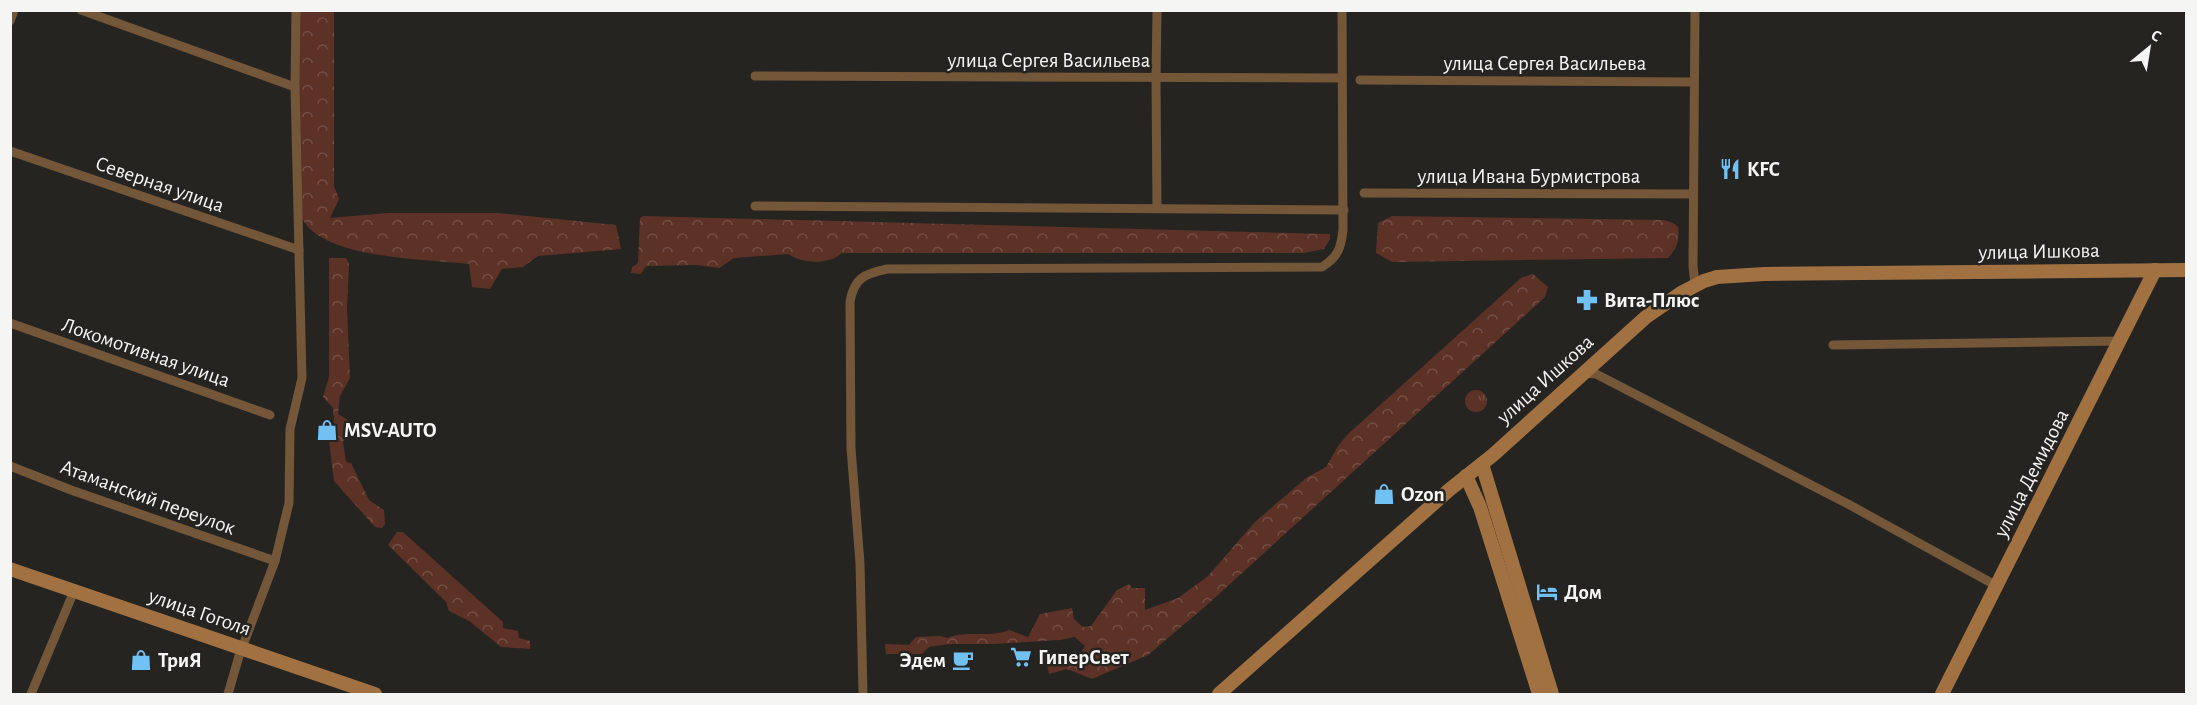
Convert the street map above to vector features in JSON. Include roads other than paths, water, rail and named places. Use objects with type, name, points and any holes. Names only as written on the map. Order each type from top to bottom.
[{"type":"street","points":[[10,21],[14,10]]},
{"type":"street","points":[[81,10],[295,87]]},
{"type":"street","points":[[228,694],[242,648],[275,561],[289,502],[290,429],[302,378],[295,87],[296,10]]},
{"type":"street","points":[[1157,10],[1157,207]]},
{"type":"street","points":[[863,694],[860,563],[851,448],[850,302],[852,293],[863,276],[886,269],[1322,267],[1334,260],[1341,247],[1344,210],[1342,10]]},
{"type":"street","points":[[1695,10],[1693,194],[1695,285]]},
{"type":"street","name":"улица Сергея Васильева","points":[[755,76],[1342,78]]},
{"type":"street","name":"улица Сергея Васильева","points":[[1360,80],[1694,82]]},
{"type":"street","name":"Северная улица","points":[[10,151],[298,250]]},
{"type":"street","name":"улица Ивана Бурмистрова","points":[[1364,193],[1693,194]]},
{"type":"street","points":[[755,206],[1344,210]]},
{"type":"street","name":"улица Демидова","points":[[1942,694],[2155,270]]},
{"type":"street","name":"улица Ишкова","points":[[1219,694],[1646,317],[1695,285],[1718,277],[1764,274],[2187,270]]},
{"type":"street","name":"Локомотивная улица","points":[[10,323],[270,415]]},
{"type":"street","points":[[1833,345],[2120,341]]},
{"type":"street","points":[[1584,373],[1596,374],[1848,504],[1997,586]]},
{"type":"street","points":[[1482,464],[1552,694]]},
{"type":"street","name":"Атаманский переулок","points":[[10,466],[82,494],[275,561]]},
{"type":"street","points":[[1466,476],[1480,507],[1539,694]]},
{"type":"street","name":"улица Гоголя","points":[[10,569],[375,694]]},
{"type":"street","points":[[31,694],[74,591]]},
{"type":"place","name":"KFC","points":[[1730,169]]},
{"type":"place","name":"Вита-Плюс","points":[[1587,300]]},
{"type":"place","name":"MSV-AUTO","points":[[327,430]]},
{"type":"place","name":"Ozon","points":[[1384,494]]},
{"type":"place","name":"Дом","points":[[1547,592]]},
{"type":"place","name":"ГиперСвет","points":[[1021,657]]},
{"type":"place","name":"ТриЯ","points":[[141,660]]},
{"type":"place","name":"Эдем","points":[[963,660]]}]
